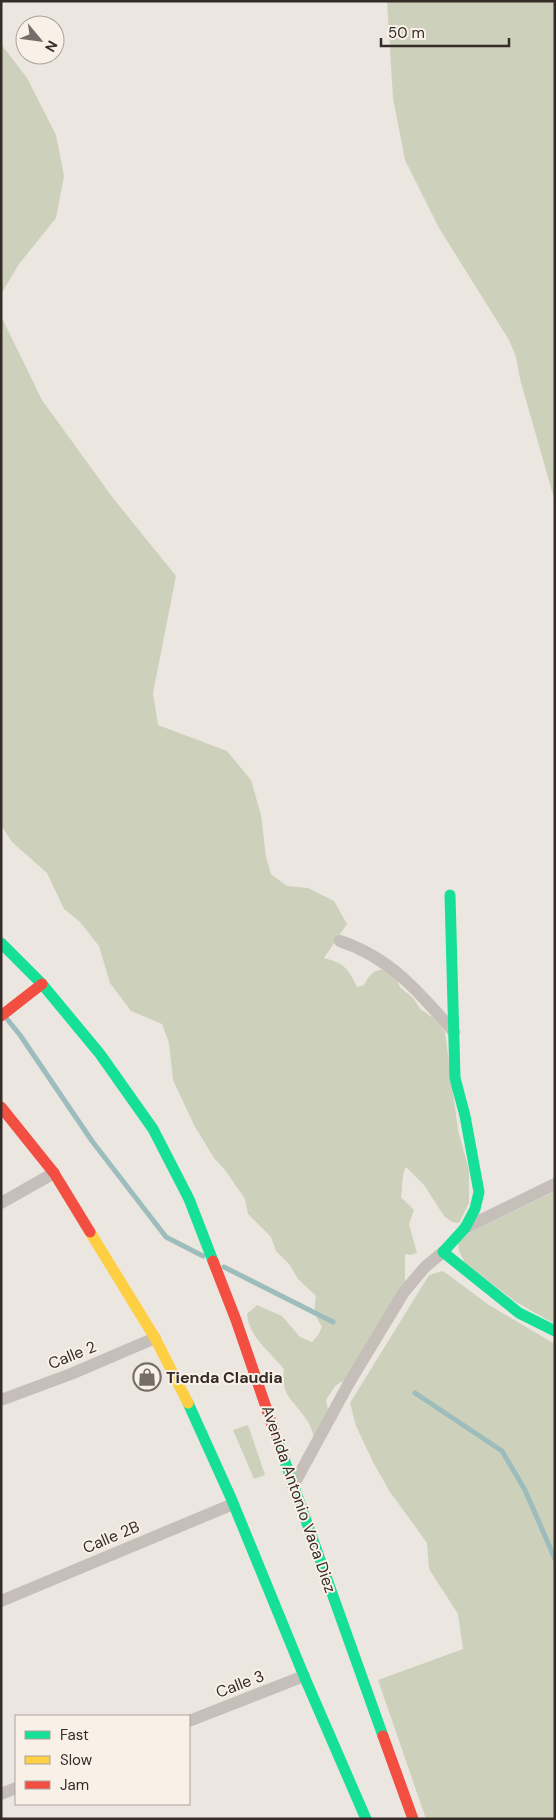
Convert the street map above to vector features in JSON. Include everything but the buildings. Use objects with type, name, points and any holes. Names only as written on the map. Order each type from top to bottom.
[{"type":"main road","points":[[450,895],[455,1078],[465,1116],[479,1192],[475,1209],[465,1228],[443,1252],[519,1313],[555,1331]]},
{"type":"main road","name":"Avenida Antonio Vaca Diez","points":[[1,943],[42,984],[100,1054],[153,1129],[189,1199],[236,1320],[413,1819]]},
{"type":"main road","points":[[1,1016],[42,984]]},
{"type":"main road","points":[[1,1107],[54,1173],[155,1338],[189,1406],[233,1504],[366,1819]]},
{"type":"street","points":[[340,941],[359,947],[394,968],[430,1004],[454,1032]]},
{"type":"street","points":[[1,1203],[54,1173]]},
{"type":"street","points":[[465,1228],[555,1184]]},
{"type":"street","points":[[294,1486],[349,1383],[404,1292],[425,1267],[443,1252]]},
{"type":"street","name":"Calle 2","points":[[1,1400],[71,1374],[155,1338]]},
{"type":"street","name":"Calle 2B","points":[[1,1601],[233,1504]]},
{"type":"street","name":"Calle 3","points":[[190,1721],[304,1676]]},
{"type":"street","points":[[1,1794],[15,1788]]},
{"type":"green space","points":[[387,1],[555,1],[555,502],[520,379],[516,357],[509,340],[439,228],[405,160],[393,98]]},
{"type":"green space","points":[[1,44],[15,65],[17,65],[27,78],[56,135],[64,176],[56,218],[19,264],[1,294]]},
{"type":"green space","points":[[1,316],[42,400],[113,498],[176,576],[153,693],[158,725],[227,751],[251,780],[261,815],[266,857],[271,874],[287,886],[308,888],[334,901],[347,924],[324,958],[345,967],[357,987],[364,985],[374,972],[385,969],[396,977],[400,987],[414,999],[420,1009],[435,1019],[445,1032],[458,1130],[469,1170],[469,1203],[459,1223],[452,1222],[444,1216],[424,1185],[406,1167],[404,1170],[401,1197],[414,1210],[409,1224],[417,1253],[405,1254],[405,1283],[346,1379],[335,1386],[326,1400],[329,1414],[314,1437],[309,1424],[286,1393],[283,1379],[284,1369],[256,1337],[247,1314],[257,1305],[282,1316],[300,1337],[312,1342],[319,1334],[322,1326],[315,1312],[316,1296],[298,1279],[289,1264],[276,1251],[271,1237],[248,1214],[245,1199],[225,1170],[214,1158],[194,1125],[173,1080],[169,1043],[162,1024],[131,1011],[110,983],[99,946],[80,922],[64,909],[47,873],[12,842],[1,825]]},
{"type":"green space","points":[[555,1191],[555,1324],[516,1302],[465,1263],[459,1251],[458,1242],[469,1233]]},
{"type":"green space","points":[[443,1271],[489,1305],[555,1344],[555,1819],[426,1819],[378,1680],[463,1649],[458,1614],[429,1569],[427,1543],[390,1492],[373,1462],[356,1426],[350,1403],[429,1275]]},
{"type":"green space","points":[[248,1425],[265,1475],[254,1479],[233,1430]]},
{"type":"waterway","points":[[7,1019],[20,1035],[92,1141],[166,1237],[203,1256]]},
{"type":"waterway","points":[[224,1267],[333,1322]]},
{"type":"waterway","points":[[415,1393],[502,1451],[525,1490],[555,1559]]},
{"type":"traffic: fast","points":[[450,895],[455,1078],[465,1116],[479,1192],[475,1209],[465,1228],[443,1252],[519,1313],[555,1331]]},
{"type":"traffic: fast","points":[[1,943],[42,984],[100,1054],[153,1129],[189,1199],[213,1261]]},
{"type":"traffic: fast","points":[[188,1403],[231,1498],[304,1676],[366,1819]]},
{"type":"traffic: fast","points":[[278,1442],[383,1736]]},
{"type":"traffic: slow","points":[[90,1232],[155,1338],[188,1403]]},
{"type":"traffic: jam","points":[[1,1016],[42,984]]},
{"type":"traffic: jam","points":[[1,1107],[54,1173],[90,1232]]},
{"type":"traffic: jam","points":[[213,1261],[236,1320],[278,1442]]},
{"type":"traffic: jam","points":[[383,1736],[413,1819]]},
{"type":"place","name":"Tienda Claudia","points":[[147,1377]]}]
